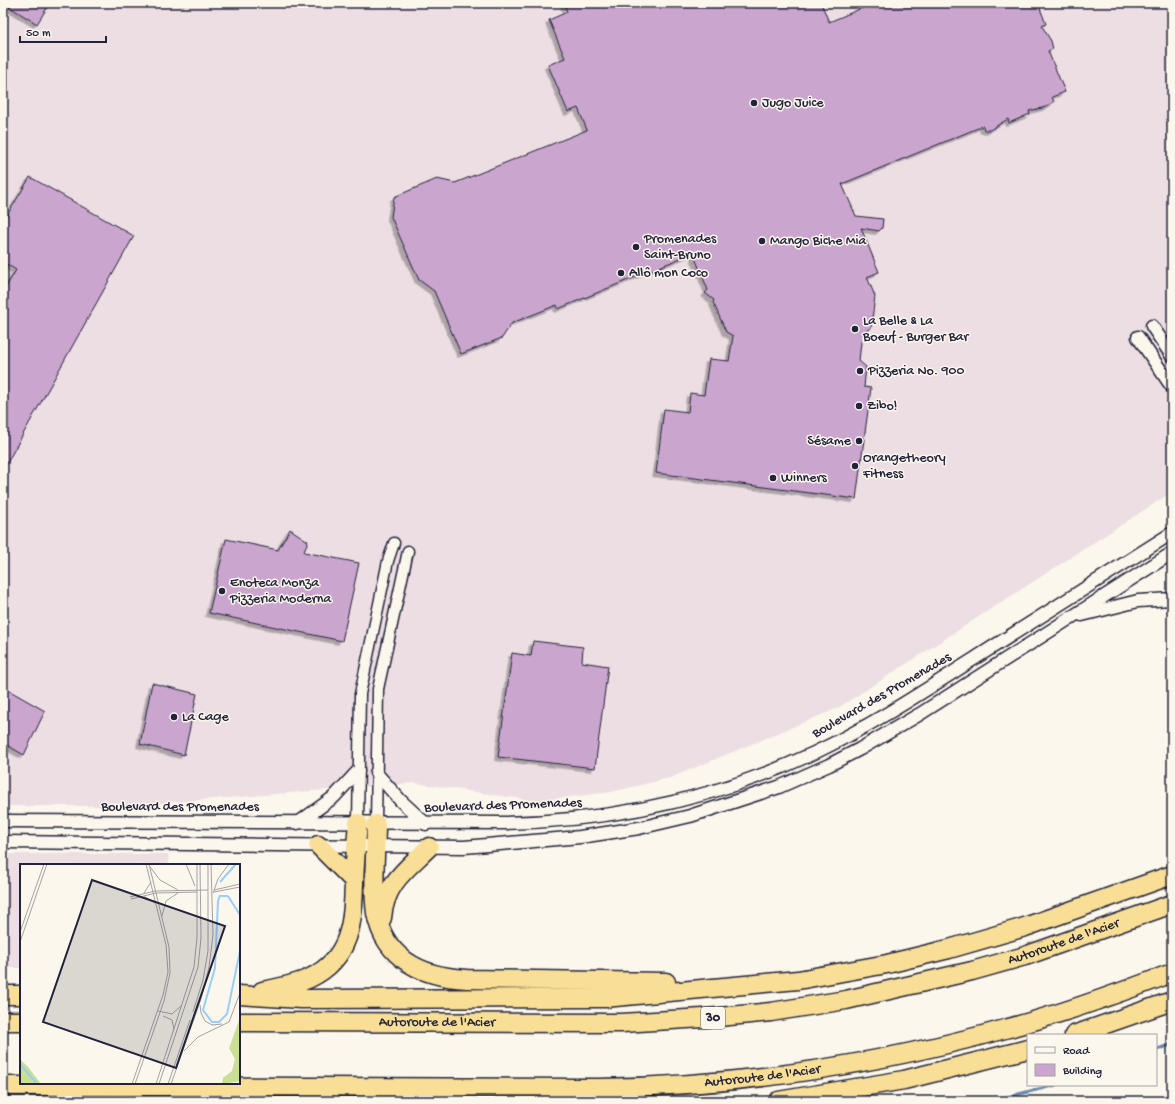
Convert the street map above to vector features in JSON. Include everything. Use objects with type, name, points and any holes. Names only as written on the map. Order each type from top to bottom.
[{"type":"highway","points":[[242,995],[302,982],[321,972],[333,961],[342,949],[351,928],[358,823]]},
{"type":"highway","points":[[376,824],[376,906],[378,919],[383,933],[394,950],[410,964],[420,970],[442,978],[503,981],[774,982]]},
{"type":"highway","points":[[318,845],[354,881]]},
{"type":"highway","points":[[383,933],[384,907],[390,889],[397,877],[429,847]]},
{"type":"highway","points":[[242,995],[301,999],[604,998],[774,982],[840,973],[950,949],[1031,925],[1172,875]]},
{"type":"highway","name":"Autoroute de l'Acier","points":[[240,1022],[622,1023],[754,1014],[846,1000],[950,977],[1033,953],[1172,904]]},
{"type":"highway","name":"Autoroute de l'Acier","points":[[3,1086],[599,1088],[681,1085],[748,1080],[847,1066],[947,1045],[1034,1021],[1172,973]]},
{"type":"highway","points":[[3,995],[20,995]]},
{"type":"highway","points":[[1077,1034],[1172,1000]]},
{"type":"highway","points":[[3,1021],[20,1021]]},
{"type":"highway","points":[[778,1101],[904,1080],[1027,1049]]},
{"type":"street","points":[[1152,326],[1172,356]]},
{"type":"street","points":[[1138,338],[1172,387]]},
{"type":"street","name":"Boulevard des Promenades","points":[[3,821],[376,824],[538,822],[606,816],[656,807],[691,798],[768,772],[828,746],[888,713],[1171,531]]},
{"type":"street","points":[[358,823],[361,688],[388,561],[394,543]]},
{"type":"street","points":[[376,824],[378,689],[408,551]]},
{"type":"street","points":[[3,842],[429,847],[501,844],[620,831],[690,816],[765,792],[823,768],[875,741],[1172,553]]},
{"type":"street","points":[[1068,620],[1123,604],[1146,600],[1172,599]]},
{"type":"street","points":[[298,823],[334,797],[358,772]]},
{"type":"street","points":[[376,773],[400,801],[426,824]]},
{"type":"shaded area","points":[[3,3],[1172,3],[1172,492],[838,708],[670,778],[611,792],[536,801],[415,783],[162,803],[145,806],[3,806]]},
{"type":"shaded area","points":[[3,854],[168,854],[169,864],[20,864],[20,968],[3,968]]},
{"type":"building","points":[[3,3],[50,3],[37,24]]},
{"type":"building","name":"Promenades Saint-Bruno","points":[[564,3],[821,3],[829,22],[874,3],[1038,3],[1046,24],[1042,26],[1051,41],[1053,49],[1048,51],[1065,92],[1052,97],[1054,102],[1046,107],[1029,111],[1030,114],[1009,123],[1008,119],[990,130],[984,130],[983,126],[842,184],[856,216],[883,219],[882,228],[879,231],[861,228],[879,272],[867,277],[875,296],[871,328],[862,333],[859,361],[866,367],[864,387],[871,388],[856,499],[656,473],[664,409],[688,412],[690,393],[704,395],[709,359],[729,361],[733,336],[726,332],[713,302],[714,300],[705,293],[708,290],[693,253],[558,309],[557,305],[512,323],[502,338],[461,354],[434,291],[419,280],[391,217],[394,197],[437,179],[455,183],[587,130],[578,108],[568,112],[548,65],[565,58],[549,20],[567,12]]},
{"type":"building","points":[[30,177],[134,236],[3,470],[3,292],[16,270],[3,262],[3,222]]},
{"type":"building","points":[[290,529],[308,541],[304,552],[359,563],[342,641],[209,613],[226,539],[278,550]]},
{"type":"building","points":[[533,641],[583,647],[582,662],[608,666],[595,768],[498,757],[512,653],[531,656]]},
{"type":"building","points":[[152,683],[197,694],[184,755],[140,744]]},
{"type":"building","points":[[3,687],[45,711],[24,755],[3,743]]},
{"type":"waterway","points":[[1157,1050],[1172,1044]]},
{"type":"waterway","points":[[992,1101],[1051,1086]]},
{"type":"place","name":"Jugo Juice","points":[[754,103]]},
{"type":"place","name":"Mango Biche Mia","points":[[762,241]]},
{"type":"place","name":"Promenades Saint-Bruno","points":[[636,247]]},
{"type":"place","name":"Allô mon Coco","points":[[621,273]]},
{"type":"place","name":"La Belle & La Boeuf - Burger Bar","points":[[855,329]]},
{"type":"place","name":"Pizzeria No. 900","points":[[860,371]]},
{"type":"place","name":"Zibo!","points":[[859,406]]},
{"type":"place","name":"Sésame","points":[[859,441]]},
{"type":"place","name":"Orangetheory Fitness","points":[[855,466]]},
{"type":"place","name":"Winners","points":[[773,478]]},
{"type":"place","name":"Enoteca Monza Pizzeria Moderna","points":[[222,591]]},
{"type":"place","name":"La Cage","points":[[174,717]]}]
